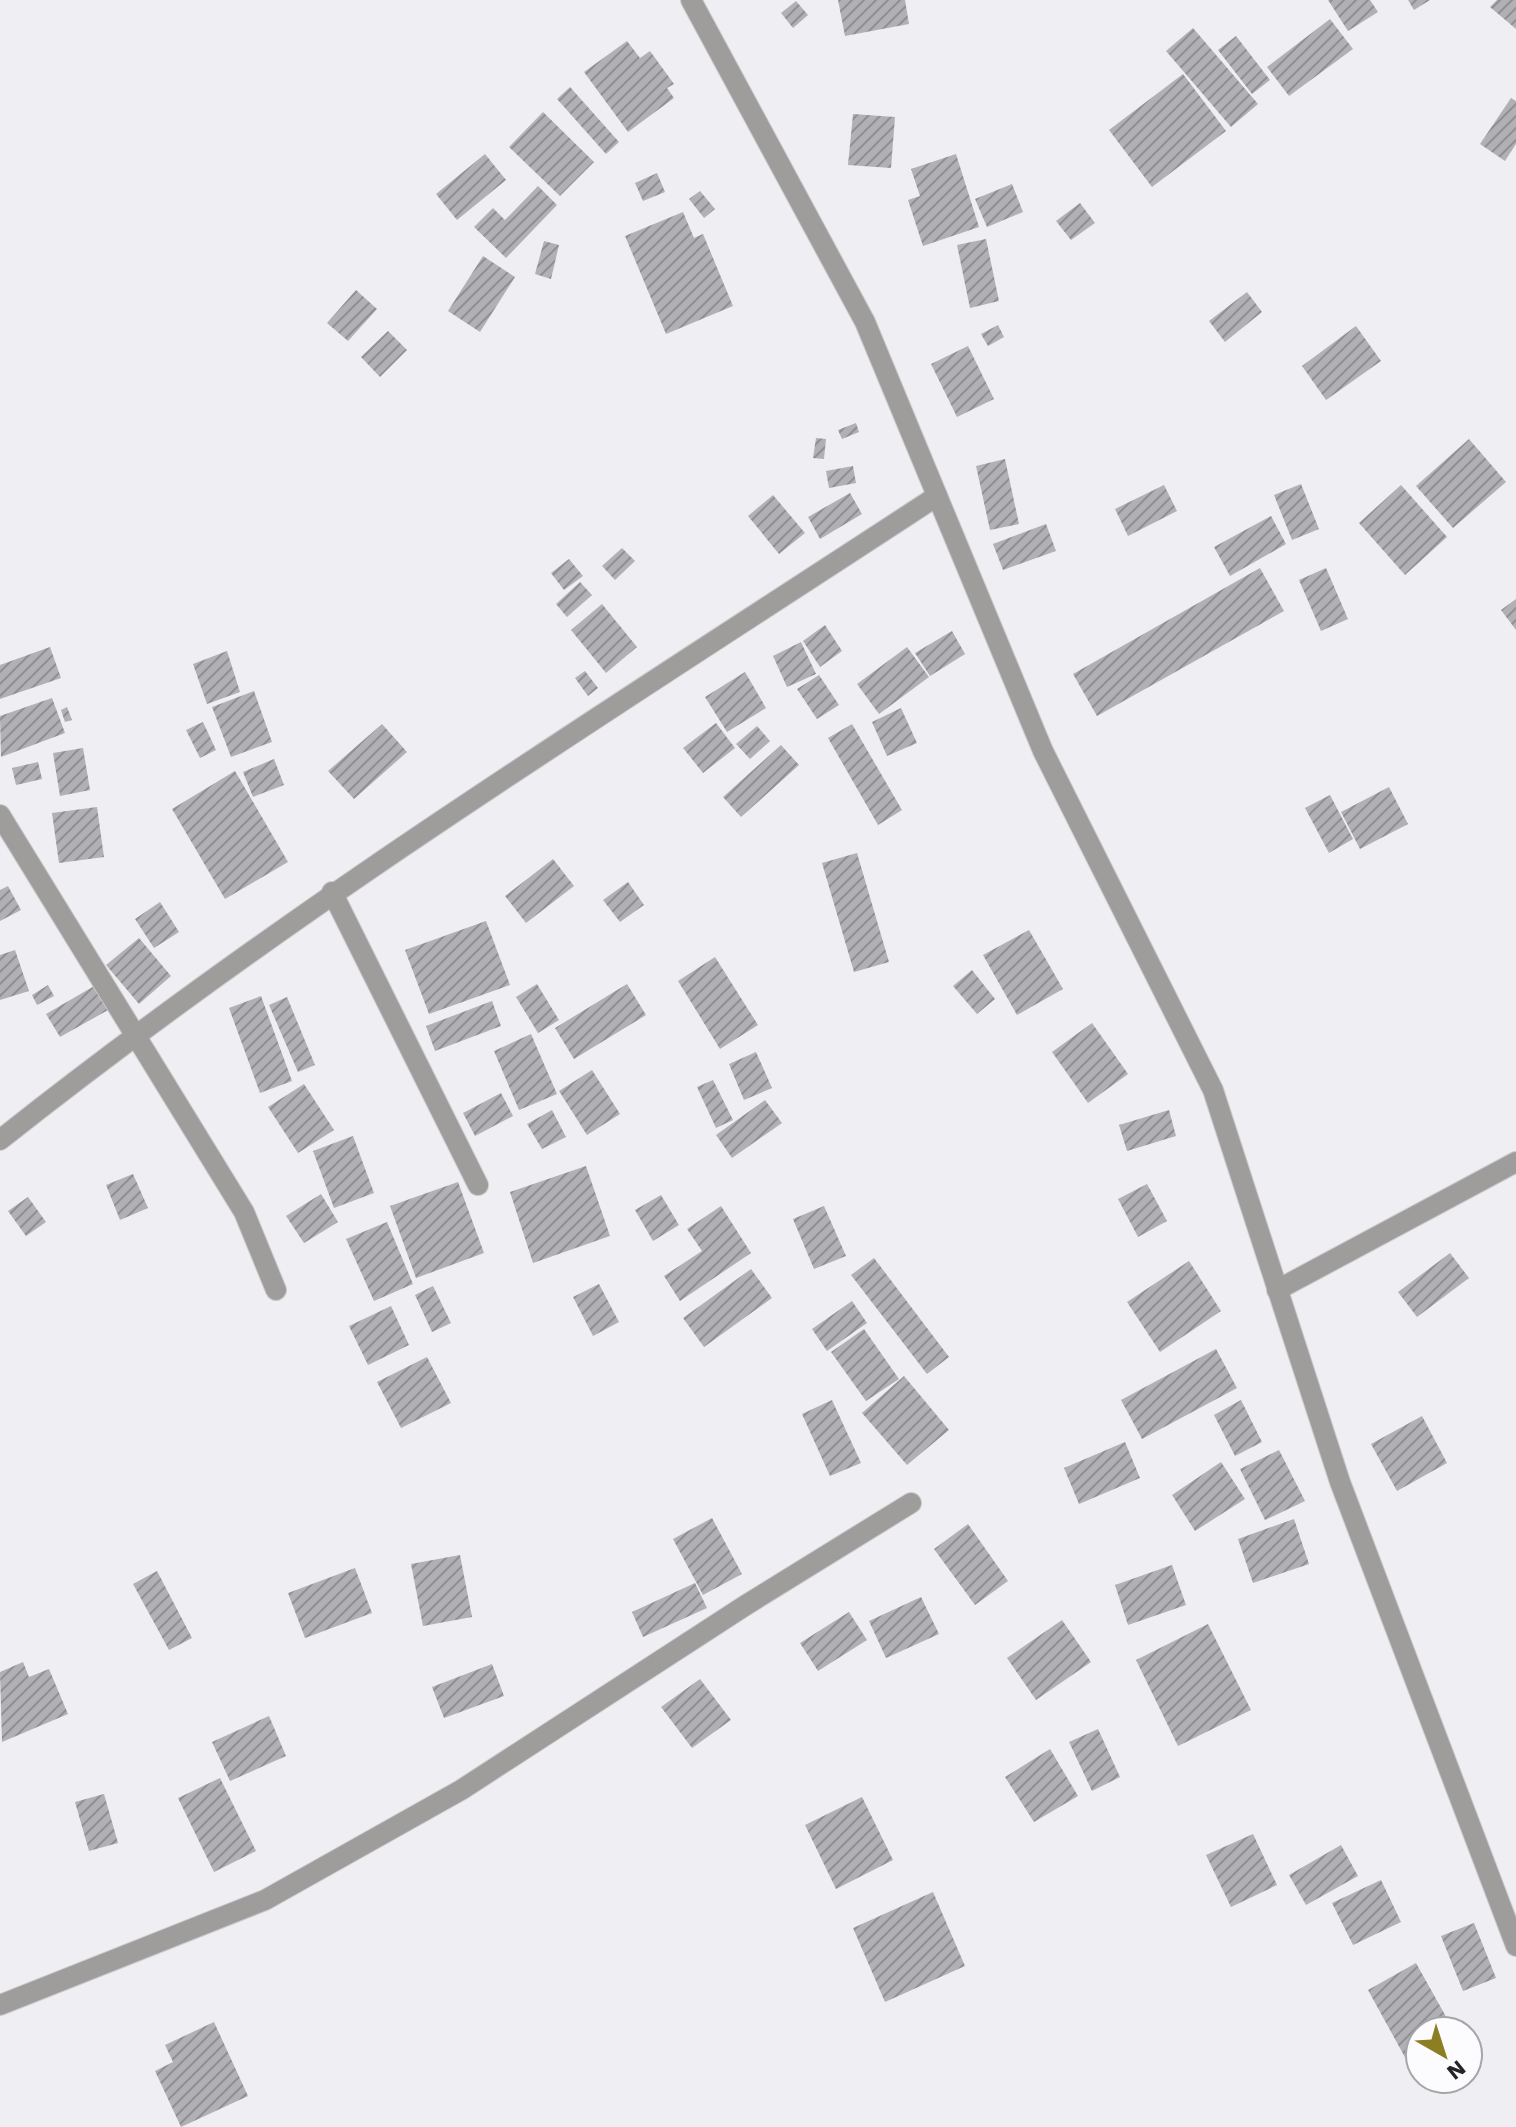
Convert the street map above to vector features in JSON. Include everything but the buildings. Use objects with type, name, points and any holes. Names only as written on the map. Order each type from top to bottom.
[{"type":"street","points":[[691,0],[865,322],[1043,751],[1213,1090],[1340,1482],[1516,1946]]},
{"type":"street","points":[[0,1140],[134,1034],[332,892],[937,496]]},
{"type":"street","points":[[0,815],[244,1212],[276,1290]]},
{"type":"street","points":[[332,892],[478,1185]]},
{"type":"street","points":[[1277,1290],[1516,1162]]},
{"type":"street","points":[[0,2005],[265,1900],[461,1790],[746,1605],[911,1503]]}]
